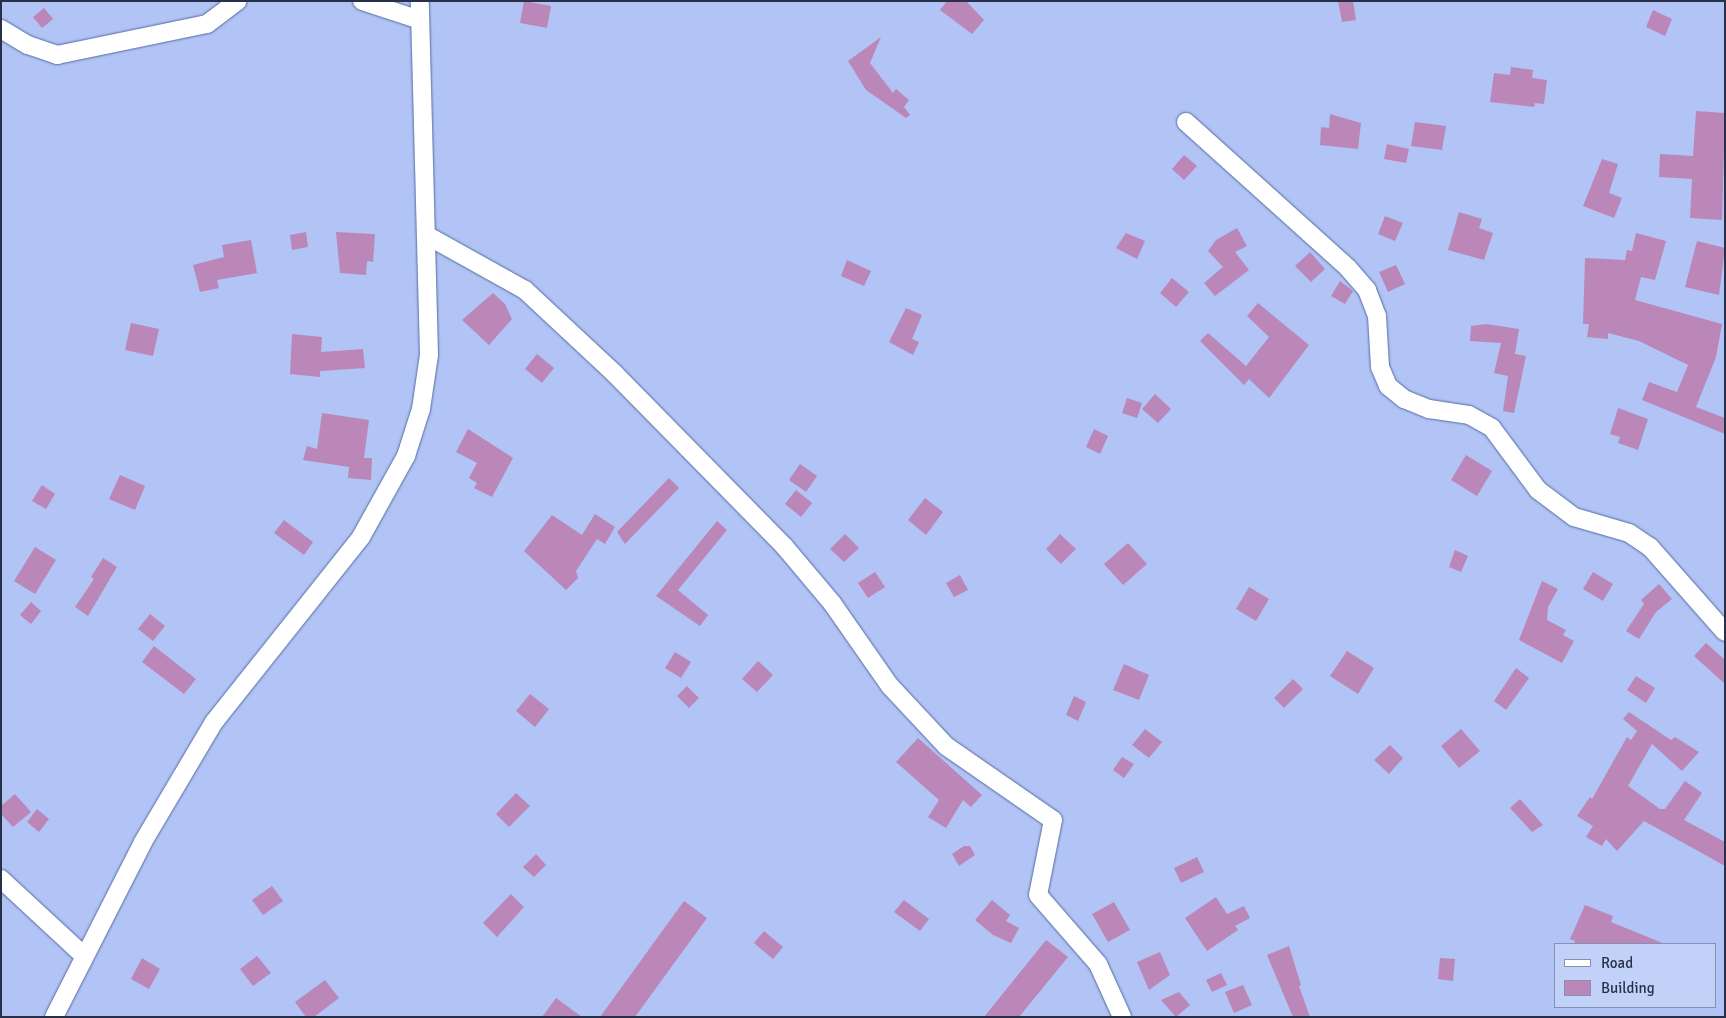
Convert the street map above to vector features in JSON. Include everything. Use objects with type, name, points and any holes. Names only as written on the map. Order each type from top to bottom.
[{"type":"street","points":[[1,28],[28,45],[57,55],[207,24],[237,1]]},
{"type":"street","points":[[362,1],[420,20]]},
{"type":"street","points":[[54,1017],[83,955],[214,722],[361,537],[406,456],[421,409],[429,355],[428,236],[420,1]]},
{"type":"street","points":[[1186,122],[1348,268],[1367,290],[1377,316],[1380,367],[1388,386],[1404,399],[1429,409],[1469,415],[1492,428],[1538,490],[1574,517],[1629,533],[1650,547],[1725,632]]},
{"type":"street","points":[[428,236],[525,290],[614,373],[784,546],[832,603],[890,686],[946,746],[1053,820],[1037,889],[1040,902],[1098,964],[1122,1017]]},
{"type":"street","points":[[1,879],[83,955]]},
{"type":"building","points":[[524,1],[551,6],[547,28],[520,23]]},
{"type":"building","points":[[947,1],[966,1],[984,20],[972,34],[940,10]]},
{"type":"building","points":[[1338,1],[1353,1],[1356,20],[1342,22]]},
{"type":"building","points":[[44,8],[53,19],[42,28],[33,17]]},
{"type":"building","points":[[1653,10],[1672,19],[1665,36],[1646,27]]},
{"type":"building","points":[[881,37],[870,63],[893,93],[896,89],[909,100],[904,107],[910,115],[906,118],[866,90],[848,61]]},
{"type":"building","points":[[1511,67],[1533,70],[1532,78],[1547,80],[1544,104],[1535,103],[1534,107],[1490,102],[1494,73],[1510,75]]},
{"type":"building","points":[[1696,111],[1725,113],[1722,220],[1690,218],[1692,179],[1659,177],[1660,154],[1693,156]]},
{"type":"building","points":[[1330,114],[1361,123],[1358,149],[1320,145],[1321,127],[1329,128]]},
{"type":"building","points":[[1415,122],[1446,126],[1442,150],[1411,146]]},
{"type":"building","points":[[1387,144],[1409,149],[1406,163],[1384,159]]},
{"type":"building","points":[[1184,155],[1197,166],[1184,180],[1172,169]]},
{"type":"building","points":[[1602,159],[1618,164],[1609,193],[1622,198],[1614,218],[1583,206]]},
{"type":"building","points":[[1459,212],[1482,219],[1479,228],[1493,233],[1484,260],[1448,250]]},
{"type":"building","points":[[1385,216],[1403,223],[1395,241],[1378,234]]},
{"type":"building","points":[[1237,228],[1247,246],[1235,252],[1249,270],[1215,296],[1204,283],[1223,267],[1208,251],[1216,240]]},
{"type":"building","points":[[306,232],[308,247],[292,250],[290,235]]},
{"type":"building","points":[[336,232],[375,234],[373,262],[367,261],[366,275],[340,273]]},
{"type":"building","points":[[1126,233],[1145,241],[1137,259],[1116,248]]},
{"type":"building","points":[[1636,233],[1666,241],[1655,280],[1641,277],[1635,300],[1722,324],[1716,357],[1696,407],[1725,418],[1725,434],[1642,400],[1649,382],[1677,392],[1688,365],[1639,341],[1608,333],[1608,339],[1587,337],[1589,324],[1583,324],[1585,258],[1625,260],[1627,250],[1632,251]]},
{"type":"building","points":[[251,240],[257,273],[217,280],[219,288],[200,292],[193,265],[224,257],[222,245]]},
{"type":"building","points":[[1697,241],[1725,248],[1719,295],[1685,287]]},
{"type":"building","points":[[1310,252],[1325,269],[1311,282],[1295,266]]},
{"type":"building","points":[[847,260],[871,271],[864,286],[841,276]]},
{"type":"building","points":[[1396,265],[1405,284],[1388,292],[1379,272]]},
{"type":"building","points":[[1172,278],[1189,292],[1176,307],[1160,293]]},
{"type":"building","points":[[1340,281],[1353,291],[1345,304],[1331,296]]},
{"type":"building","points":[[493,293],[505,304],[512,319],[489,345],[462,320]]},
{"type":"building","points":[[1258,303],[1309,345],[1269,398],[1249,379],[1244,385],[1200,341],[1208,333],[1246,366],[1269,337],[1247,316]]},
{"type":"building","points":[[906,308],[922,315],[912,339],[919,342],[913,355],[889,342]]},
{"type":"building","points":[[131,323],[159,329],[153,356],[125,350]]},
{"type":"building","points":[[1486,324],[1519,329],[1515,354],[1526,356],[1514,413],[1503,411],[1508,376],[1494,373],[1501,343],[1470,341],[1471,326]]},
{"type":"building","points":[[292,334],[322,337],[321,352],[363,349],[365,368],[320,371],[320,377],[290,374]]},
{"type":"building","points":[[537,354],[554,368],[542,383],[525,369]]},
{"type":"building","points":[[1155,394],[1171,409],[1158,423],[1142,409]]},
{"type":"building","points":[[1127,398],[1142,403],[1137,418],[1122,413]]},
{"type":"building","points":[[1618,408],[1648,419],[1638,450],[1618,443],[1620,437],[1610,434]]},
{"type":"building","points":[[322,413],[369,420],[364,458],[372,458],[371,480],[348,478],[349,467],[303,460],[307,446],[317,449]]},
{"type":"building","points":[[468,429],[513,458],[492,497],[474,488],[477,483],[469,478],[477,463],[456,452]]},
{"type":"building","points":[[1094,429],[1108,436],[1100,454],[1086,447]]},
{"type":"building","points":[[1466,455],[1492,471],[1477,496],[1451,480]]},
{"type":"building","points":[[800,464],[817,476],[806,492],[789,480]]},
{"type":"building","points":[[120,475],[145,486],[135,510],[109,499]]},
{"type":"building","points":[[669,478],[679,488],[625,544],[617,532]]},
{"type":"building","points":[[42,485],[55,494],[46,509],[32,501]]},
{"type":"building","points":[[796,490],[812,503],[801,517],[785,504]]},
{"type":"building","points":[[925,498],[943,512],[926,535],[908,520]]},
{"type":"building","points":[[595,514],[615,527],[605,544],[597,539],[576,571],[578,578],[566,590],[524,551],[552,515],[582,535]]},
{"type":"building","points":[[284,520],[313,542],[304,555],[274,533]]},
{"type":"building","points":[[717,521],[727,530],[678,590],[708,615],[700,626],[656,596]]},
{"type":"building","points":[[845,534],[859,548],[844,562],[830,549]]},
{"type":"building","points":[[1060,534],[1076,549],[1061,564],[1046,549]]},
{"type":"building","points":[[1128,543],[1147,564],[1123,585],[1104,564]]},
{"type":"building","points":[[35,547],[56,560],[35,594],[14,581]]},
{"type":"building","points":[[1455,550],[1468,556],[1461,572],[1449,567]]},
{"type":"building","points":[[103,558],[117,567],[88,616],[75,607],[94,579],[91,577]]},
{"type":"building","points":[[875,572],[885,587],[868,598],[858,583]]},
{"type":"building","points":[[1593,572],[1613,584],[1603,601],[1583,589]]},
{"type":"building","points":[[960,575],[968,590],[954,597],[946,583]]},
{"type":"building","points":[[1542,581],[1558,589],[1548,607],[1547,620],[1566,630],[1563,635],[1574,641],[1562,663],[1519,640]]},
{"type":"building","points":[[1659,584],[1672,599],[1656,612],[1639,639],[1626,631],[1644,604],[1641,600]]},
{"type":"building","points":[[1249,587],[1269,599],[1256,621],[1236,609]]},
{"type":"building","points":[[31,602],[41,611],[31,624],[20,615]]},
{"type":"building","points":[[150,614],[165,626],[153,641],[138,629]]},
{"type":"building","points":[[1706,643],[1725,660],[1725,684],[1694,656]]},
{"type":"building","points":[[154,646],[196,679],[184,694],[142,662]]},
{"type":"building","points":[[1347,651],[1374,668],[1358,694],[1330,676]]},
{"type":"building","points":[[675,652],[691,662],[681,678],[665,668]]},
{"type":"building","points":[[758,661],[773,675],[757,692],[742,679]]},
{"type":"building","points":[[1124,664],[1149,675],[1139,700],[1113,690]]},
{"type":"building","points":[[1516,668],[1529,678],[1506,710],[1494,701]]},
{"type":"building","points":[[1636,676],[1655,688],[1646,703],[1627,690]]},
{"type":"building","points":[[1293,679],[1303,689],[1284,708],[1274,698]]},
{"type":"building","points":[[687,686],[699,698],[689,708],[677,696]]},
{"type":"building","points":[[530,694],[549,709],[535,727],[516,711]]},
{"type":"building","points":[[1074,696],[1086,702],[1078,721],[1066,715]]},
{"type":"building","points":[[1629,712],[1671,740],[1675,737],[1699,752],[1682,771],[1652,744],[1628,786],[1660,809],[1665,809],[1685,781],[1702,793],[1684,820],[1725,842],[1725,866],[1644,821],[1617,851],[1606,839],[1602,846],[1586,837],[1593,826],[1577,816],[1590,797],[1592,799],[1627,737],[1631,740],[1637,731],[1623,719]]},
{"type":"building","points":[[1145,729],[1162,742],[1149,758],[1132,745]]},
{"type":"building","points":[[1461,729],[1480,751],[1459,768],[1441,746]]},
{"type":"building","points":[[918,738],[982,795],[971,807],[963,800],[946,828],[928,817],[939,800],[896,762]]},
{"type":"building","points":[[1390,745],[1403,758],[1389,774],[1374,760]]},
{"type":"building","points":[[1122,757],[1134,764],[1124,778],[1113,770]]},
{"type":"building","points":[[516,793],[530,806],[509,827],[496,814]]},
{"type":"building","points":[[15,794],[31,812],[13,827],[1,814],[1,806]]},
{"type":"building","points":[[1520,799],[1543,825],[1532,832],[1510,808]]},
{"type":"building","points":[[37,809],[49,819],[39,832],[27,822]]},
{"type":"building","points":[[964,846],[970,846],[975,855],[959,866],[952,854]]},
{"type":"building","points":[[536,854],[546,865],[534,877],[523,867]]},
{"type":"building","points":[[1197,857],[1204,872],[1181,883],[1174,868]]},
{"type":"building","points":[[272,886],[283,901],[263,915],[252,900]]},
{"type":"building","points":[[511,894],[524,907],[497,937],[483,923]]},
{"type":"building","points":[[1216,897],[1227,914],[1244,906],[1250,918],[1235,926],[1238,930],[1207,951],[1185,918]]},
{"type":"building","points":[[904,900],[929,919],[920,931],[894,912]]},
{"type":"building","points":[[992,900],[1010,915],[1006,921],[1019,928],[1011,943],[993,935],[975,920]]},
{"type":"building","points":[[684,901],[707,918],[635,1017],[600,1017]]},
{"type":"building","points":[[1114,902],[1130,930],[1108,942],[1092,914]]},
{"type":"building","points":[[1585,905],[1613,916],[1611,922],[1663,943],[1574,943],[1575,941],[1570,939]]},
{"type":"building","points":[[764,931],[783,947],[773,959],[754,943]]},
{"type":"building","points":[[1046,940],[1068,957],[1019,1017],[984,1017]]},
{"type":"building","points":[[1289,946],[1301,985],[1299,986],[1310,1017],[1293,1017],[1267,955]]},
{"type":"building","points":[[1160,952],[1170,975],[1149,990],[1137,962]]},
{"type":"building","points":[[257,956],[271,973],[253,986],[240,969]]},
{"type":"building","points":[[142,958],[160,969],[149,989],[131,979]]},
{"type":"building","points":[[1440,958],[1455,959],[1453,981],[1438,979]]},
{"type":"building","points":[[1221,973],[1227,985],[1212,992],[1206,980]]},
{"type":"building","points":[[325,980],[339,998],[314,1017],[306,1017],[295,1002]]},
{"type":"building","points":[[1243,985],[1252,1005],[1234,1013],[1225,992]]},
{"type":"building","points":[[1179,992],[1190,1005],[1176,1017],[1161,1000]]},
{"type":"building","points":[[556,998],[582,1017],[542,1017]]}]
